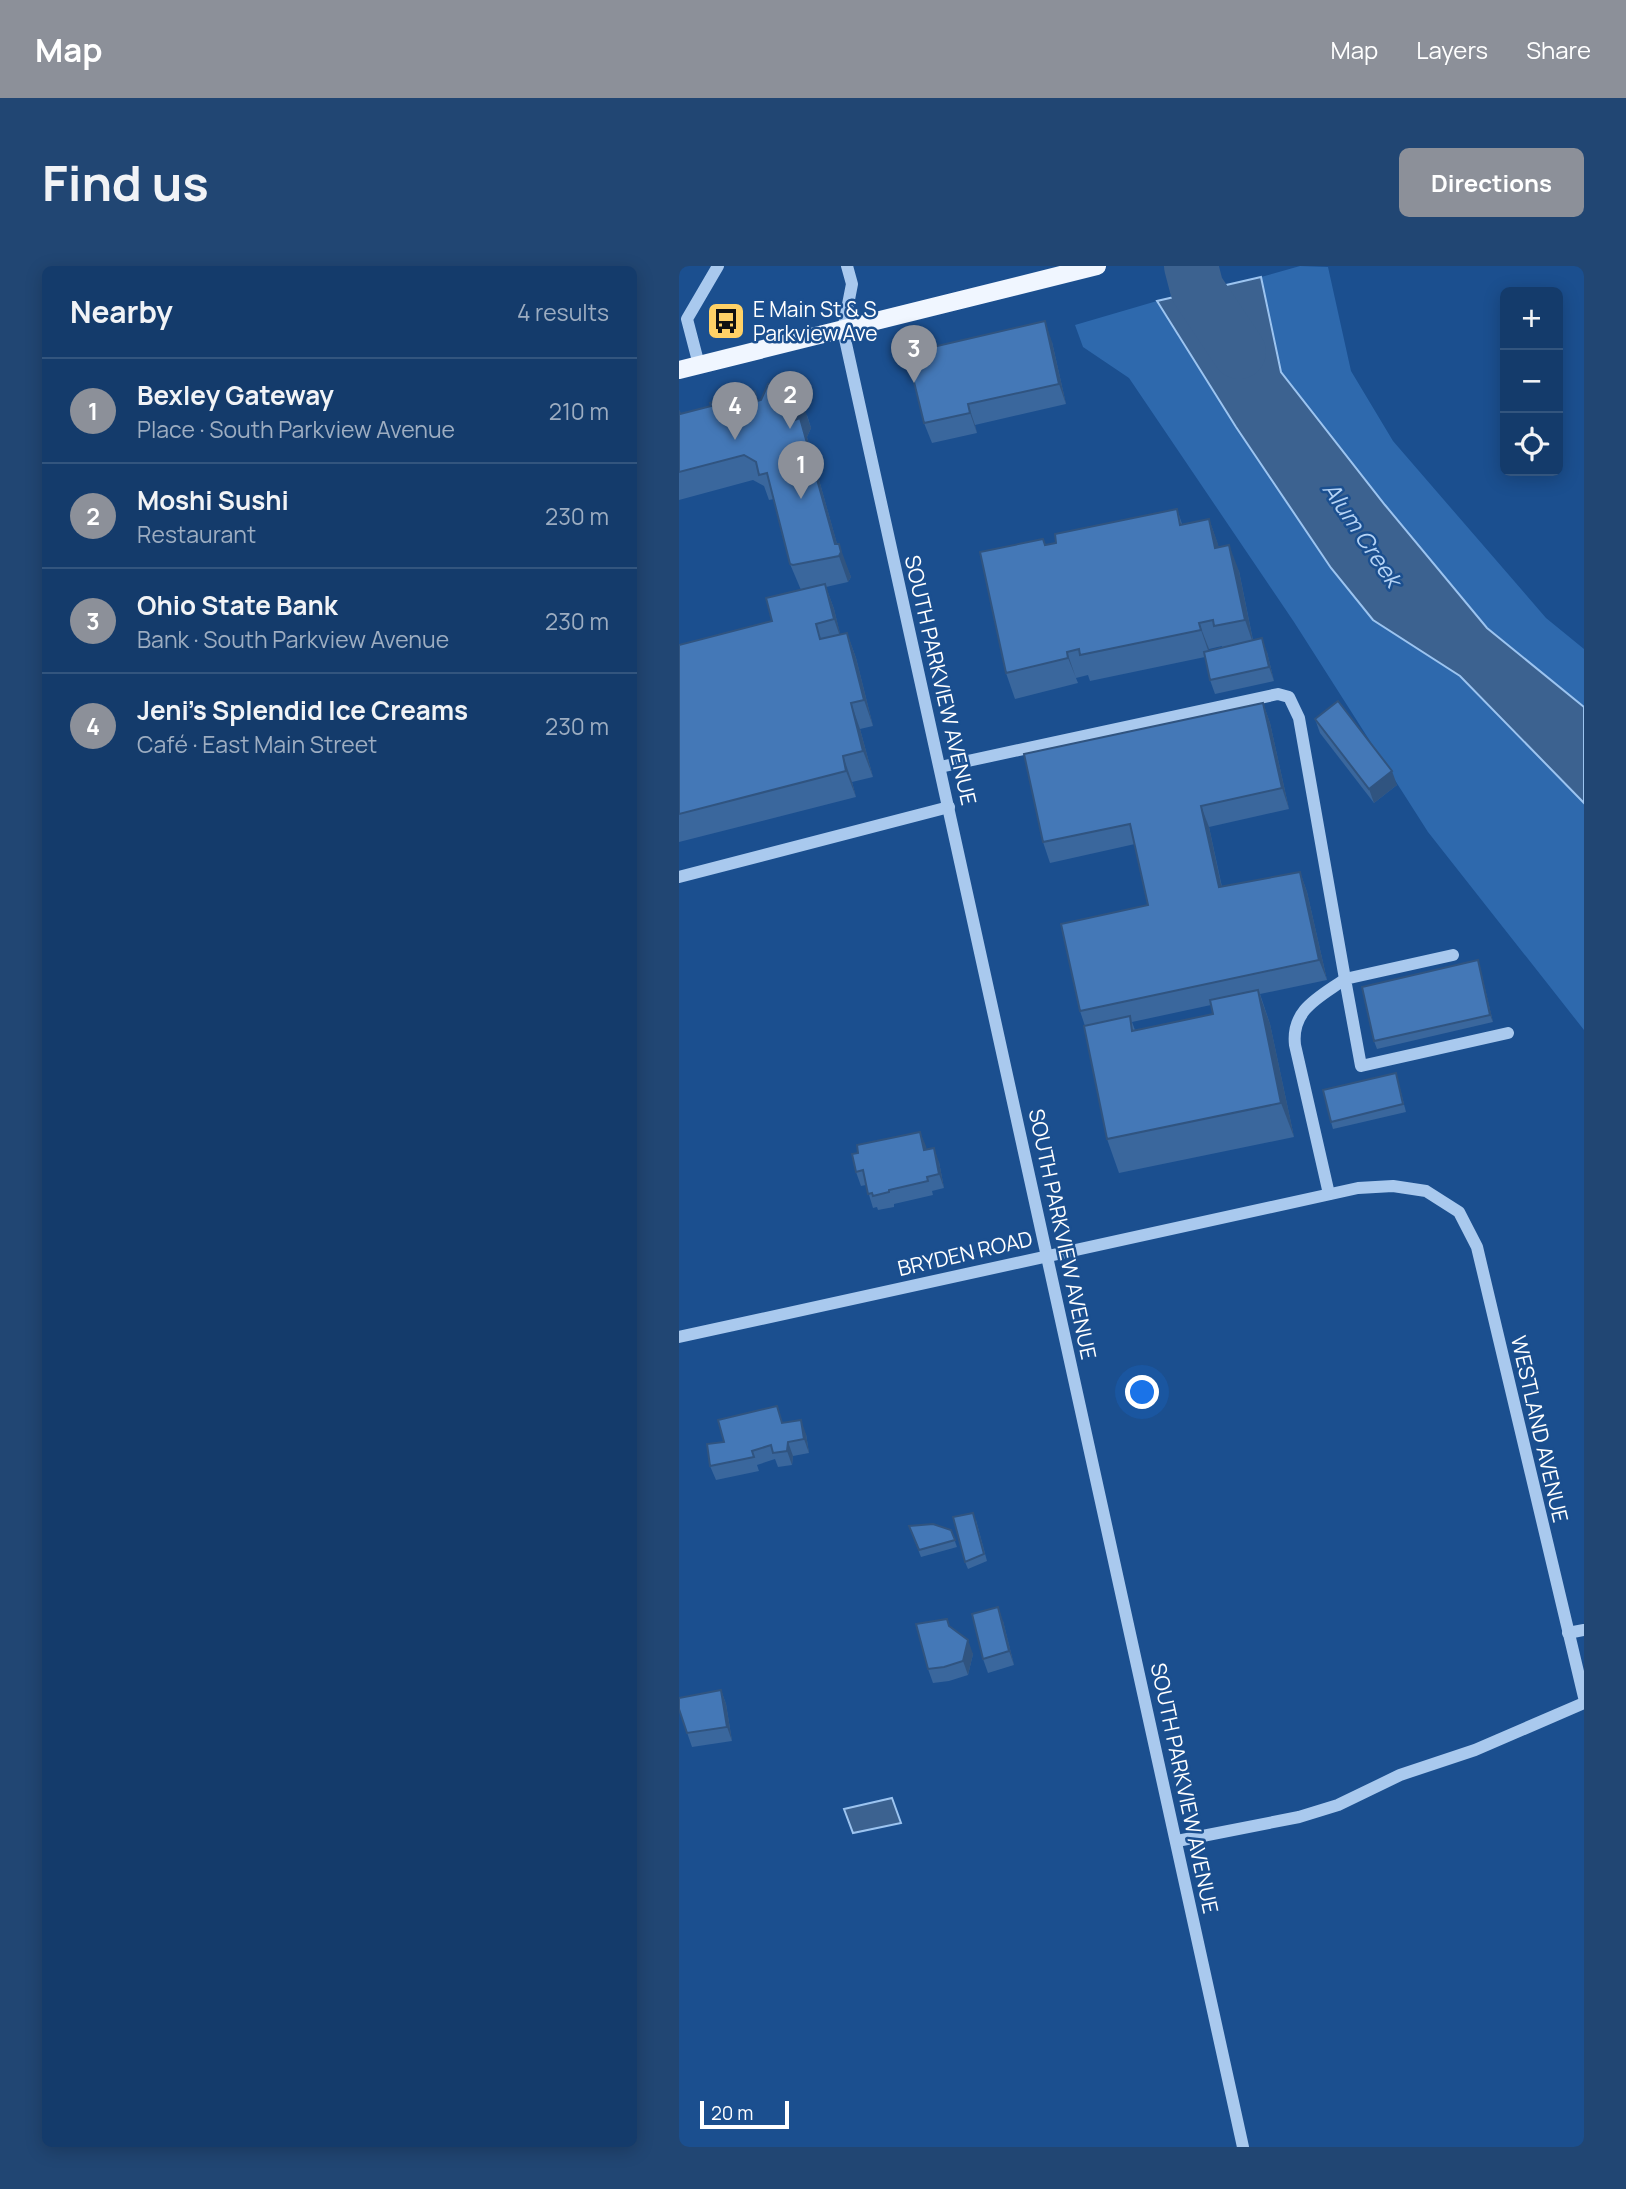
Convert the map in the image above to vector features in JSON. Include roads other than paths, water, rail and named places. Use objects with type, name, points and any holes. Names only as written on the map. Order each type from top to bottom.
[{"type":"main road","points":[[679,370],[1097,266]]},
{"type":"street","points":[[699,365],[687,319],[718,266]]},
{"type":"street","points":[[843,330],[852,284],[847,266]]},
{"type":"street","name":"SOUTH PARKVIEW AVENUE","points":[[843,330],[1243,2147]]},
{"type":"street","points":[[940,766],[1278,694],[1289,697],[1299,718],[1361,1066],[1508,1033]]},
{"type":"street","points":[[679,877],[949,807]]},
{"type":"street","points":[[1329,1194],[1294,1036],[1295,1027],[1305,1009],[1345,979],[1453,955]]},
{"type":"street","name":"BRYDEN ROAD","points":[[679,1337],[1358,1188],[1426,1191]]},
{"type":"street","name":"WESTLAND AVENUE","points":[[1426,1191],[1459,1212],[1477,1247],[1584,1697]]},
{"type":"street","points":[[1568,1633],[1584,1630]]},
{"type":"street","points":[[1177,1841],[1299,1817],[1338,1805],[1400,1775],[1475,1750],[1584,1703]]},
{"type":"water","points":[[1261,277],[1281,372],[1385,505],[1487,628],[1584,707],[1584,803],[1460,676],[1373,620],[1331,568],[1236,427],[1157,301]]},
{"type":"water","points":[[892,1798],[901,1823],[853,1833],[844,1809]]},
{"type":"waterway","name":"Alum Creek","points":[[1191,266],[1197,289],[1239,352]]},
{"type":"place","name":"E Main St & S Parkview Ave","points":[[726,321]]},
{"type":"place","name":"Ohio State Bank","points":[[914,383]]},
{"type":"place","name":"Moshi Sushi","points":[[790,429]]},
{"type":"place","name":"Jeni's Splendid Ice Creams","points":[[735,440]]},
{"type":"place","name":"Bexley Gateway","points":[[801,499]]}]
